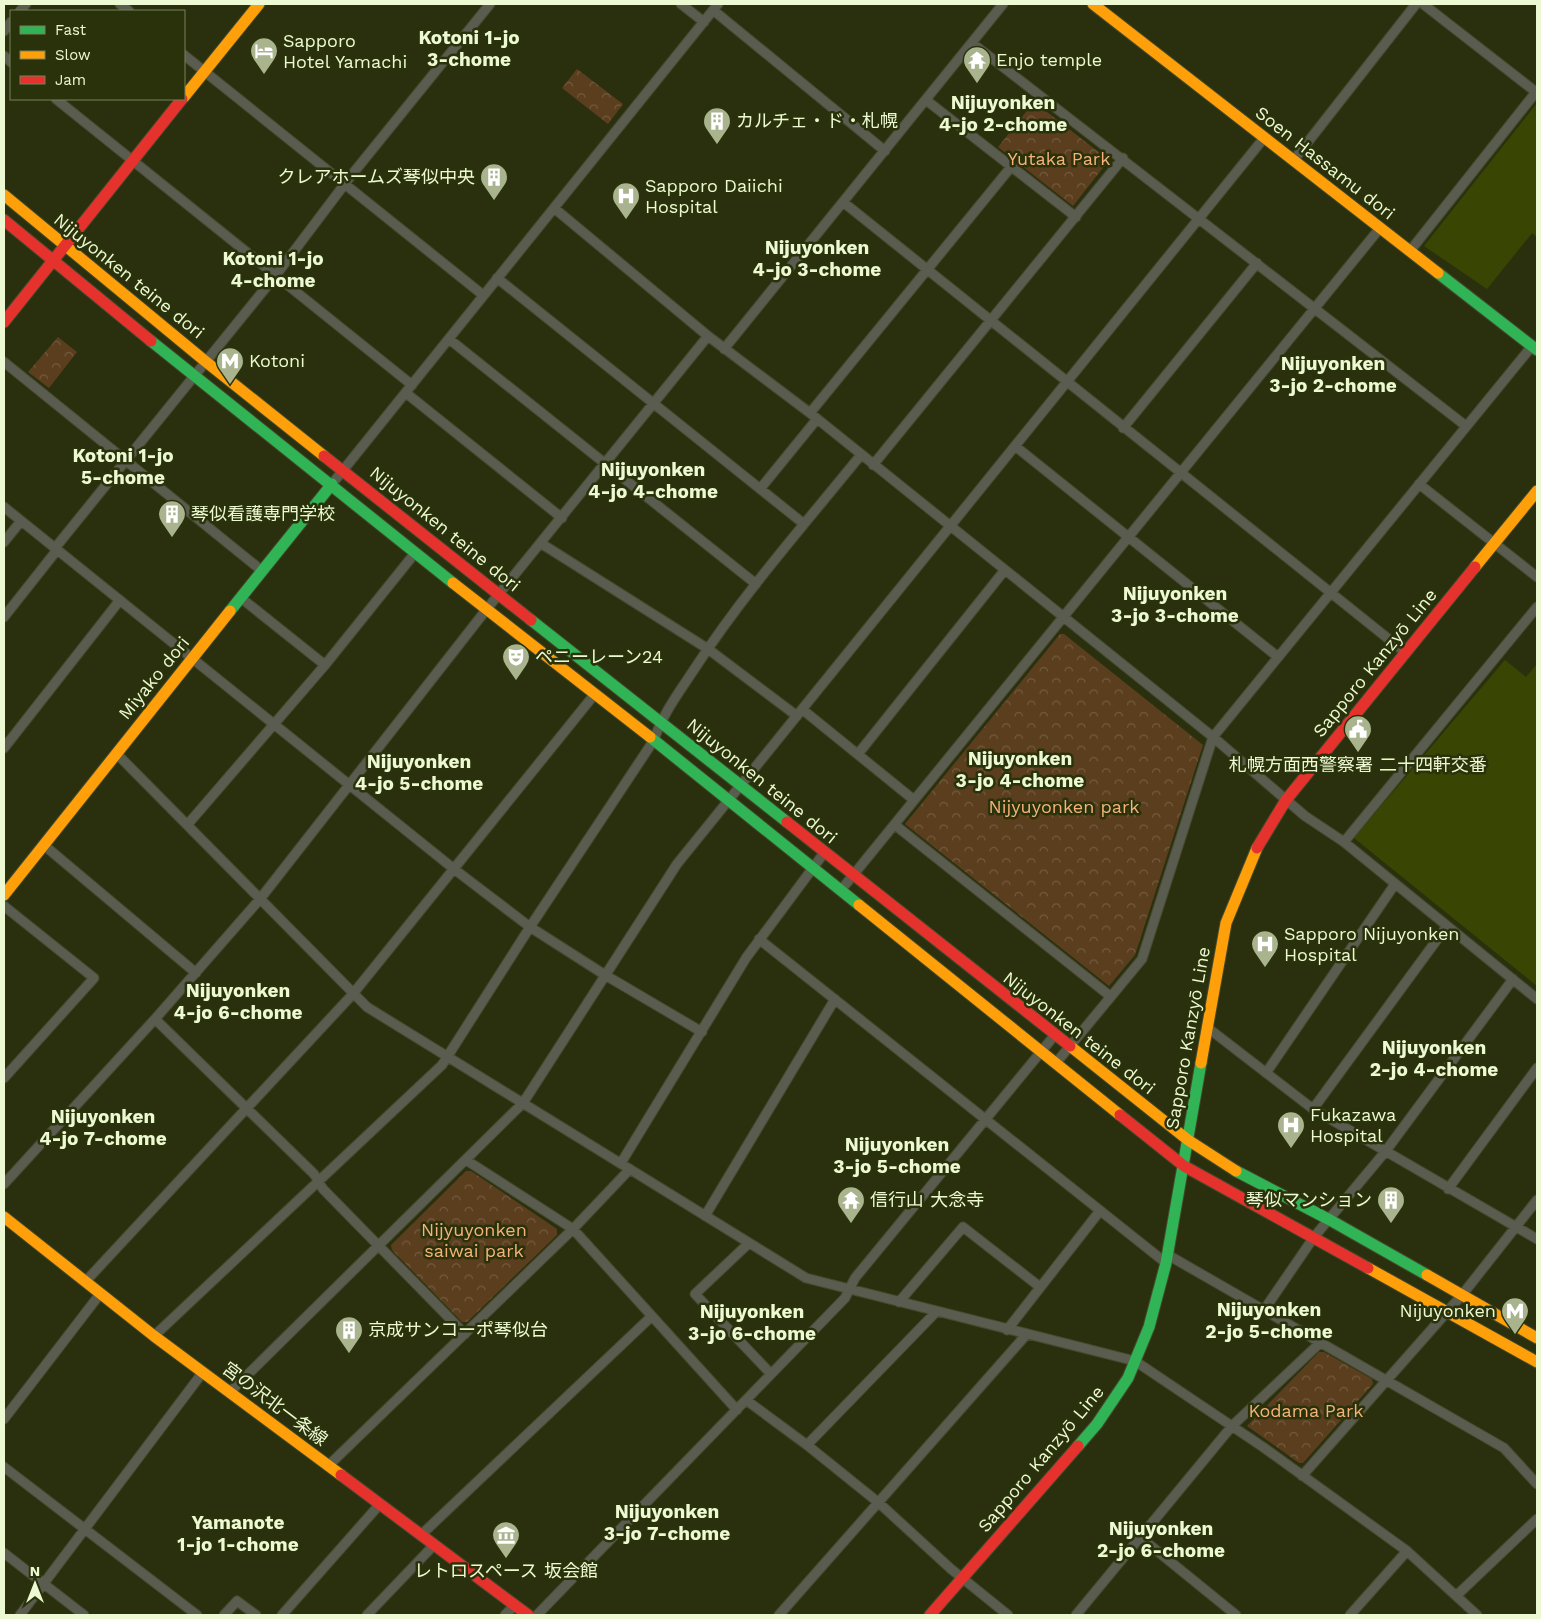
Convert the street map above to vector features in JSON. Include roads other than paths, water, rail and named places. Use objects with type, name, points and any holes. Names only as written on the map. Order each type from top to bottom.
[{"type":"street","points":[[185,95],[259,4]]},
{"type":"street","points":[[4,617],[125,460],[276,275],[345,185],[490,4]]},
{"type":"street","points":[[681,4],[704,22]]},
{"type":"street","points":[[724,348],[1003,4]]},
{"type":"street","name":"Soen Hassamu dori","points":[[1093,4],[1535,348]]},
{"type":"street","points":[[1293,161],[1416,4]]},
{"type":"street","points":[[1410,251],[1536,92],[1423,4]]},
{"type":"street","points":[[332,484],[715,7],[884,150]]},
{"type":"street","points":[[972,43],[1123,158],[1466,426]]},
{"type":"street","points":[[185,56],[483,295]]},
{"type":"street","points":[[57,100],[412,385]]},
{"type":"street","points":[[4,322],[181,100]]},
{"type":"street","points":[[926,100],[1076,217]]},
{"type":"street","points":[[230,1392],[523,1103],[677,864],[1264,138]]},
{"type":"street","points":[[873,465],[1123,158]]},
{"type":"street","points":[[760,489],[813,416],[927,270],[1012,167]]},
{"type":"street","name":"Nijuyonken teine dori","points":[[4,195],[205,361],[1069,1048],[1188,1140],[1218,1160],[1330,1220],[1537,1338]]},
{"type":"street","points":[[843,202],[1066,383],[1406,653]]},
{"type":"street","points":[[554,208],[708,336],[813,416],[860,456],[1213,737],[1286,800],[1344,842],[1537,999]]},
{"type":"street","name":"Nijuyonken teine dori","points":[[4,220],[486,610],[654,740],[1184,1166],[1537,1362]]},
{"type":"street","points":[[840,890],[895,825],[1380,228]]},
{"type":"street","points":[[1123,428],[1257,262]]},
{"type":"street","points":[[497,278],[804,524]]},
{"type":"street","points":[[4,1184],[155,1019],[260,898],[486,610],[542,544],[652,403],[708,336]]},
{"type":"street","points":[[449,339],[756,584]]},
{"type":"street","points":[[1056,1063],[1142,958],[1213,737],[1466,426],[1535,348]]},
{"type":"street","points":[[4,362],[261,570]]},
{"type":"street","points":[[406,393],[562,518]]},
{"type":"street","points":[[1015,446],[1278,657]]},
{"type":"street","points":[[154,1336],[442,1065],[530,927],[654,740],[660,721],[708,648],[756,584],[860,456]]},
{"type":"street","name":"Miyako dori","points":[[4,896],[241,598],[261,570],[332,484]]},
{"type":"street","points":[[1419,484],[1537,577]]},
{"type":"street","name":"Sapporo Kanzyō Line","points":[[930,1615],[1098,1424],[1128,1378],[1149,1327],[1167,1259],[1226,923],[1237,889],[1260,839],[1286,800],[1537,490]]},
{"type":"street","points":[[4,507],[454,870],[530,927],[605,975],[702,1032]]},
{"type":"street","points":[[4,542],[21,521]]},
{"type":"street","points":[[542,544],[708,648],[858,754],[914,800]]},
{"type":"street","points":[[188,824],[324,665],[415,553]]},
{"type":"street","points":[[858,754],[1004,571]]},
{"type":"street","points":[[241,598],[324,665]]},
{"type":"street","points":[[4,748],[120,600]]},
{"type":"street","points":[[1344,842],[1537,607]]},
{"type":"street","points":[[85,1282],[352,995],[594,695]]},
{"type":"street","points":[[116,753],[188,824],[352,995],[367,1007],[806,1278],[1135,1361],[1232,1426],[1407,1551],[1477,1615]]},
{"type":"street","points":[[895,825],[1110,996]]},
{"type":"street","points":[[45,846],[196,973]]},
{"type":"street","points":[[621,1163],[759,939],[807,878],[824,853]]},
{"type":"street","points":[[1266,1073],[1395,884]]},
{"type":"street","points":[[4,906],[94,978],[4,1078]]},
{"type":"street","points":[[1312,1109],[1447,926]]},
{"type":"street","points":[[759,939],[1099,1212],[1167,1259],[1264,1310],[1504,1448],[1537,1484]]},
{"type":"street","points":[[1264,1310],[1314,1237],[1385,1152],[1513,979]]},
{"type":"street","points":[[705,1216],[835,999]]},
{"type":"street","points":[[155,1019],[314,1174],[319,1182],[378,1246],[465,1334]]},
{"type":"street","points":[[1208,1028],[1312,1109],[1537,1239]]},
{"type":"street","points":[[537,1615],[845,1298],[855,1278],[1054,1036]]},
{"type":"street","points":[[1448,1189],[1537,1068]]},
{"type":"street","points":[[466,1160],[572,1229],[737,1410]]},
{"type":"street","points":[[329,1465],[572,1229],[630,1169]]},
{"type":"street","points":[[1302,1476],[1462,1295],[1537,1200]]},
{"type":"street","points":[[1007,1330],[1099,1212]]},
{"type":"street","name":"宮の沢北一条線","points":[[4,1217],[154,1336],[528,1615]]},
{"type":"street","points":[[899,1302],[963,1227],[1040,1287]]},
{"type":"street","points":[[749,1243],[695,1294],[771,1374]]},
{"type":"street","points":[[4,1419],[100,1294]]},
{"type":"street","points":[[807,1445],[936,1312]]},
{"type":"street","points":[[421,1534],[652,1316]]},
{"type":"street","points":[[779,1615],[1026,1335]]},
{"type":"street","points":[[1076,1615],[1232,1426],[1321,1342]]},
{"type":"street","points":[[20,1615],[203,1372]]},
{"type":"street","points":[[746,1400],[807,1445],[879,1503],[1008,1615]]},
{"type":"street","points":[[4,1467],[197,1615]]},
{"type":"street","points":[[282,1615],[380,1504]]},
{"type":"street","points":[[1456,1596],[1537,1519]]},
{"type":"street","points":[[1140,1537],[1236,1615]]},
{"type":"street","points":[[367,1615],[434,1545]]},
{"type":"street","points":[[1350,1615],[1407,1551]]},
{"type":"street","points":[[4,1553],[84,1615]]},
{"type":"street","points":[[224,1615],[237,1601],[256,1615]]},
{"type":"street","points":[[505,1615],[514,1605]]},
{"type":"place","name":"Sapporo Hotel Yamachi","points":[[264,75]]},
{"type":"place","name":"Enjo temple","points":[[977,84]]},
{"type":"place","name":"カルチェ・ド・札幌","points":[[717,145]]},
{"type":"place","name":"クレアホームズ琴似中央","points":[[494,201]]},
{"type":"place","name":"Sapporo Daiichi Hospital","points":[[626,220]]},
{"type":"place","name":"Kotoni","points":[[230,385]]},
{"type":"place","name":"琴似看護専門学校","points":[[172,538]]},
{"type":"place","name":"ペニーレーン24","points":[[516,681]]},
{"type":"place","name":"札幌方面西警察署 二十四軒交番","points":[[1358,753]]},
{"type":"place","name":"Sapporo Nijuyonken Hospital","points":[[1265,968]]},
{"type":"place","name":"Fukazawa Hospital","points":[[1291,1149]]},
{"type":"place","name":"信行山 大念寺","points":[[851,1224]]},
{"type":"place","name":"琴似マンション","points":[[1391,1224]]},
{"type":"place","name":"Nijuyonken","points":[[1515,1335]]},
{"type":"place","name":"京成サンコーポ琴似台","points":[[349,1354]]},
{"type":"place","name":"レトロスペース 坂会館","points":[[506,1559]]},
{"type":"district","name":"Kotoni 1-jo 3-chome","points":[[469,48]]},
{"type":"district","name":"Nijuyonken 4-jo 2-chome","points":[[1003,113]]},
{"type":"district","name":"Nijuyonken 4-jo 3-chome","points":[[817,258]]},
{"type":"district","name":"Kotoni 1-jo 4-chome","points":[[273,269]]},
{"type":"district","name":"Nijuyonken 3-jo 2-chome","points":[[1333,374]]},
{"type":"district","name":"Kotoni 1-jo 5-chome","points":[[123,466]]},
{"type":"district","name":"Nijuyonken 4-jo 4-chome","points":[[653,480]]},
{"type":"district","name":"Nijuyonken 3-jo 3-chome","points":[[1175,604]]},
{"type":"district","name":"Nijuyonken 3-jo 4-chome","points":[[1020,769]]},
{"type":"district","name":"Nijuyonken 4-jo 5-chome","points":[[419,772]]},
{"type":"district","name":"Nijuyonken 4-jo 6-chome","points":[[238,1001]]},
{"type":"district","name":"Nijuyonken 2-jo 4-chome","points":[[1434,1058]]},
{"type":"district","name":"Nijuyonken 4-jo 7-chome","points":[[103,1127]]},
{"type":"district","name":"Nijuyonken 3-jo 5-chome","points":[[897,1155]]},
{"type":"district","name":"Nijuyonken 2-jo 5-chome","points":[[1269,1320]]},
{"type":"district","name":"Nijuyonken 3-jo 6-chome","points":[[752,1322]]},
{"type":"district","name":"Nijuyonken 3-jo 7-chome","points":[[667,1522]]},
{"type":"district","name":"Yamanote 1-jo 1-chome","points":[[238,1533]]},
{"type":"district","name":"Nijuyonken 2-jo 6-chome","points":[[1161,1539]]},
{"type":"park label","name":"Yutaka Park","points":[[1059,159]]},
{"type":"park label","name":"Nijyuyonken park","points":[[1064,807]]},
{"type":"park label","name":"Nijyuyonken saiwai park","points":[[474,1240]]},
{"type":"park label","name":"Kodama Park","points":[[1306,1411]]}]
